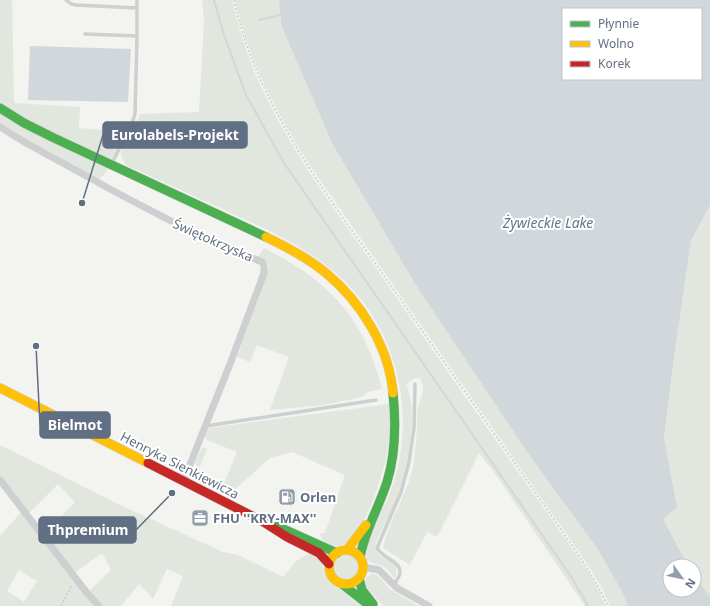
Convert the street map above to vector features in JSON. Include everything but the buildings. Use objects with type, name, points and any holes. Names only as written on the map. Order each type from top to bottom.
[{"type":"main road","points":[[0,108],[37,130],[250,229],[297,254],[332,279],[359,308],[373,329],[387,362],[394,390],[396,416],[394,451],[389,474],[382,495],[371,519],[361,548],[360,557],[363,567],[362,574],[351,584],[342,584]]},
{"type":"main road","name":"Henryka Sienkiewicza","points":[[0,388],[262,521],[287,537],[320,553],[329,564]]},
{"type":"main road","points":[[370,606],[342,584],[334,580],[331,575],[329,564],[333,556],[346,550],[354,542],[371,519]]},
{"type":"main road","name":"Henryka Sienkiewicza","points":[[262,521],[291,530],[337,553]]},
{"type":"main road","points":[[346,550],[354,552],[360,557]]},
{"type":"main road","points":[[359,578],[362,590],[374,606]]},
{"type":"street","name":"Świętokrzyska","points":[[0,127],[26,143],[121,195],[198,235],[262,262],[264,266],[264,273],[252,298],[206,426],[184,482]]},
{"type":"street","points":[[0,480],[87,593],[99,606]]},
{"type":"street","points":[[363,567],[379,570],[404,594],[429,606]]},
{"type":"lane","points":[[66,0],[71,4],[76,5],[137,8]]},
{"type":"lane","points":[[112,165],[116,153],[132,125],[135,114],[137,0]]},
{"type":"lane","points":[[85,34],[137,36]]},
{"type":"lane","points":[[393,585],[399,578],[401,571],[399,565],[379,552],[377,548],[401,492],[409,462],[414,428],[415,384]]},
{"type":"lane","points":[[206,426],[376,400]]},
{"type":"path","points":[[234,0],[244,40],[255,69],[272,105],[291,139],[344,219],[584,563],[608,606]]},
{"type":"path","points":[[61,606],[72,584],[77,580]]},
{"type":"shaded area","points":[[0,0],[12,0],[14,103],[80,107],[79,128],[128,132],[112,165],[97,182],[0,127]]},
{"type":"shaded area","points":[[202,0],[232,0],[250,60],[265,95],[291,143],[337,213],[583,564],[595,583],[606,606],[585,606],[494,472],[479,453],[437,537],[427,532],[410,565],[383,548],[389,527],[407,488],[413,467],[417,414],[423,391],[420,378],[415,378],[406,384],[412,412],[410,446],[407,463],[398,495],[380,532],[375,547],[377,552],[393,563],[396,567],[397,572],[395,578],[384,567],[367,560],[365,553],[366,545],[389,496],[397,470],[402,443],[403,415],[400,388],[394,362],[384,337],[371,313],[345,281],[303,249],[268,230],[126,165],[121,157],[121,152],[136,125],[140,114],[199,112],[204,21]]},
{"type":"shaded area","points":[[235,0],[279,0],[281,25],[332,143],[415,284],[527,452],[599,551],[622,592],[628,606],[610,606],[602,588],[586,562],[300,150],[266,88],[248,45]]},
{"type":"shaded area","points":[[710,205],[710,597],[702,586],[702,558],[684,558],[663,519],[677,507],[664,437],[691,241]]},
{"type":"shaded area","points":[[264,248],[307,274],[325,288],[341,304],[354,321],[365,341],[382,389],[367,392],[362,397],[324,405],[270,410],[289,357],[257,345],[250,362],[237,357],[269,266],[258,257]]},
{"type":"shaded area","points":[[389,404],[390,428],[388,447],[381,477],[369,510],[361,525],[352,537],[343,545],[332,546],[325,543],[320,533],[325,533],[345,475],[292,452],[270,458],[232,492],[229,497],[192,476],[196,465],[195,462],[202,448],[205,447],[207,449],[199,468],[200,471],[205,476],[222,482],[225,481],[237,452],[207,440],[205,437],[209,428]]},
{"type":"shaded area","points":[[0,445],[122,506],[223,552],[238,555],[283,577],[296,561],[310,553],[321,563],[328,580],[361,606],[171,606],[183,576],[167,569],[153,599],[139,584],[121,606],[0,606],[0,536],[23,510],[0,480]],"holes":[[[58,484],[75,502],[45,533],[29,513]],[[102,553],[111,570],[87,593],[73,574]],[[19,570],[37,581],[24,602],[7,591]]]},
{"type":"shaded area","points":[[346,555],[351,556],[357,562],[357,572],[351,578],[346,579],[341,578],[335,572],[334,567],[335,562],[341,556]]},
{"type":"shaded area","points":[[371,574],[377,575],[390,589],[418,606],[384,606],[365,587],[366,578]]},
{"type":"water","name":"Żywieckie Lake","points":[[279,0],[710,0],[710,205],[691,241],[664,437],[677,507],[663,519],[684,558],[662,558],[662,598],[702,598],[702,586],[710,597],[710,606],[628,606],[622,592],[599,551],[527,452],[415,284],[332,143],[281,25]]},
{"type":"water","points":[[30,46],[131,49],[128,102],[28,100]]},
{"type":"waterway","points":[[214,0],[223,32],[246,95],[284,163],[572,578],[588,606]]},
{"type":"waterway","points":[[259,20],[280,15]]},
{"type":"traffic: fast","points":[[0,108],[24,123],[54,138],[266,237]]},
{"type":"traffic: fast","points":[[360,557],[365,537],[384,491],[390,471],[394,449],[395,415],[393,393]]},
{"type":"traffic: fast","points":[[277,526],[337,553]]},
{"type":"traffic: fast","points":[[359,578],[362,590],[373,604]]},
{"type":"traffic: fast","points":[[342,584],[370,606]]},
{"type":"traffic: slow","points":[[266,237],[312,262],[326,273],[351,298],[362,312],[379,342],[386,359],[393,393]]},
{"type":"traffic: slow","points":[[0,388],[148,463]]},
{"type":"traffic: slow","points":[[347,550],[366,525]]},
{"type":"traffic: slow","points":[[349,550],[358,555],[362,560],[363,567],[362,574],[358,579],[353,583],[343,584],[339,583],[330,574],[329,564],[330,560],[339,551],[349,550]]},
{"type":"traffic: jam","points":[[148,463],[262,521],[287,537],[319,553],[329,564]]},
{"type":"place","name":"Eurolabels-Projekt","points":[[82,203]]},
{"type":"place","name":"Bielmot","points":[[36,346]]},
{"type":"place","name":"Thpremium","points":[[172,493]]},
{"type":"place","name":"Orlen","points":[[287,497]]},
{"type":"place","name":"FHU ''KRY-MAX''","points":[[200,518]]}]
